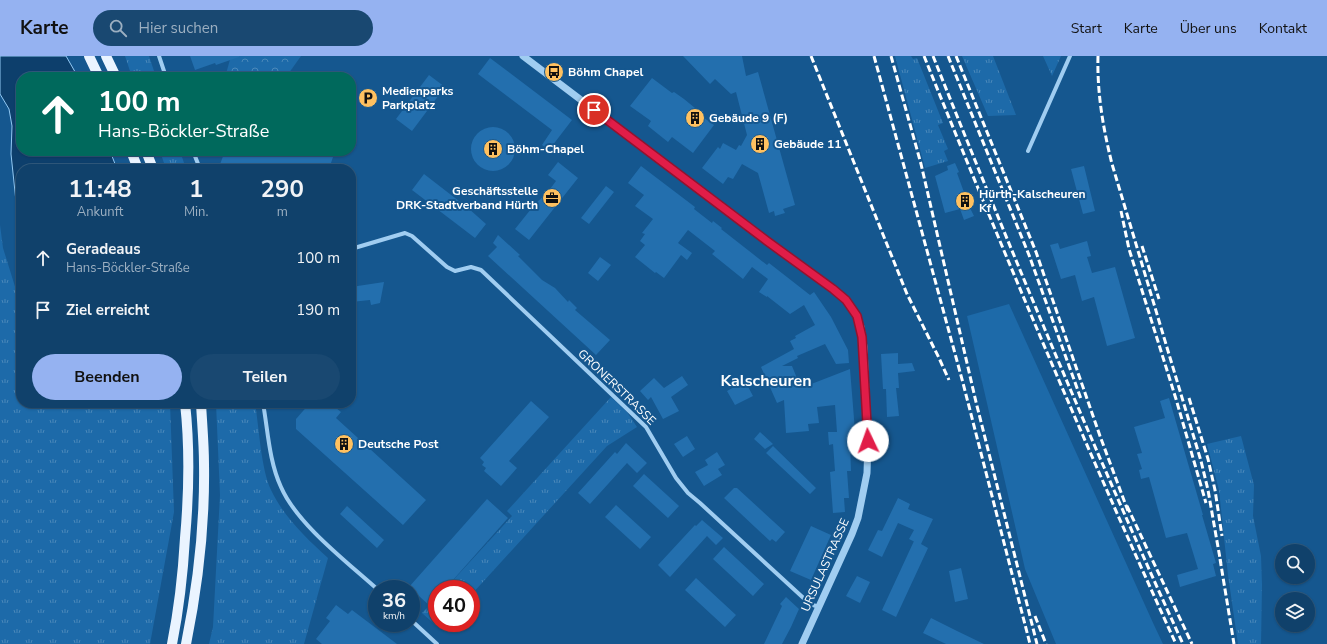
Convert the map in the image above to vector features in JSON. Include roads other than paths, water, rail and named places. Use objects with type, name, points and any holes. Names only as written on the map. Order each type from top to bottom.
[{"type":"main road","points":[[89,56],[97,72]]},
{"type":"main road","points":[[106,56],[114,72]]},
{"type":"main road","points":[[172,644],[177,619],[183,568],[189,492],[185,408]]},
{"type":"main road","points":[[186,644],[196,590],[201,546],[204,465],[201,408]]},
{"type":"street","points":[[159,56],[164,72]]},
{"type":"street","name":"URSULASTRASSE","points":[[522,56],[833,289],[846,300],[853,309],[861,327],[864,347],[868,441],[867,473],[861,505],[852,534],[802,644]]},
{"type":"street","points":[[1028,151],[1070,56]]},
{"type":"street","name":"GRONERSTRASSE","points":[[356,248],[405,233],[412,236],[447,267],[455,271],[471,267],[481,270],[646,427],[676,478],[688,493],[810,604],[819,607]]},
{"type":"street","points":[[264,408],[273,464],[276,476],[285,496],[297,514],[312,530],[368,581]]},
{"type":"street","points":[[420,628],[437,644]]},
{"type":"railway","points":[[811,56],[907,294],[949,380]]},
{"type":"railway","points":[[874,56],[963,383],[1030,644]]},
{"type":"railway","points":[[891,56],[921,164],[976,402],[1037,644]]},
{"type":"railway","points":[[924,56],[1047,352],[1110,498],[1176,644]]},
{"type":"railway","points":[[933,56],[1054,352],[1183,644]]},
{"type":"railway","points":[[948,56],[1029,255],[1081,399]]},
{"type":"railway","points":[[956,56],[1036,252],[1100,436],[1128,511]]},
{"type":"railway","points":[[1098,56],[1098,83],[1101,110],[1112,164],[1201,461],[1208,490],[1221,564]]},
{"type":"railway","points":[[1121,211],[1129,249],[1176,399],[1206,503]]},
{"type":"railway","points":[[1142,246],[1159,299]]},
{"type":"railway","points":[[1189,398],[1208,459],[1215,490],[1222,536]]},
{"type":"railway","points":[[1127,506],[1192,644]]},
{"type":"railway","points":[[1220,559],[1234,644]]},
{"type":"railway","points":[[1035,616],[1046,644]]},
{"type":"place","name":"Böhm Chapel","points":[[554,72]]},
{"type":"place","name":"Medienparks Parkplatz","points":[[368,98]]},
{"type":"place","name":"Gebäude 9 (F)","points":[[695,118]]},
{"type":"place","name":"Gebäude 11","points":[[760,144]]},
{"type":"place","name":"Böhm-Chapel","points":[[493,149]]},
{"type":"place","name":"Geschäftsstelle DRK-Stadtverband Hürth","points":[[552,198]]},
{"type":"place","name":"Hürth-Kalscheuren Kf","points":[[965,201]]},
{"type":"place","name":"Deutsche Post","points":[[344,444]]},
{"type":"district","name":"Kalscheuren","points":[[766,381]]}]
